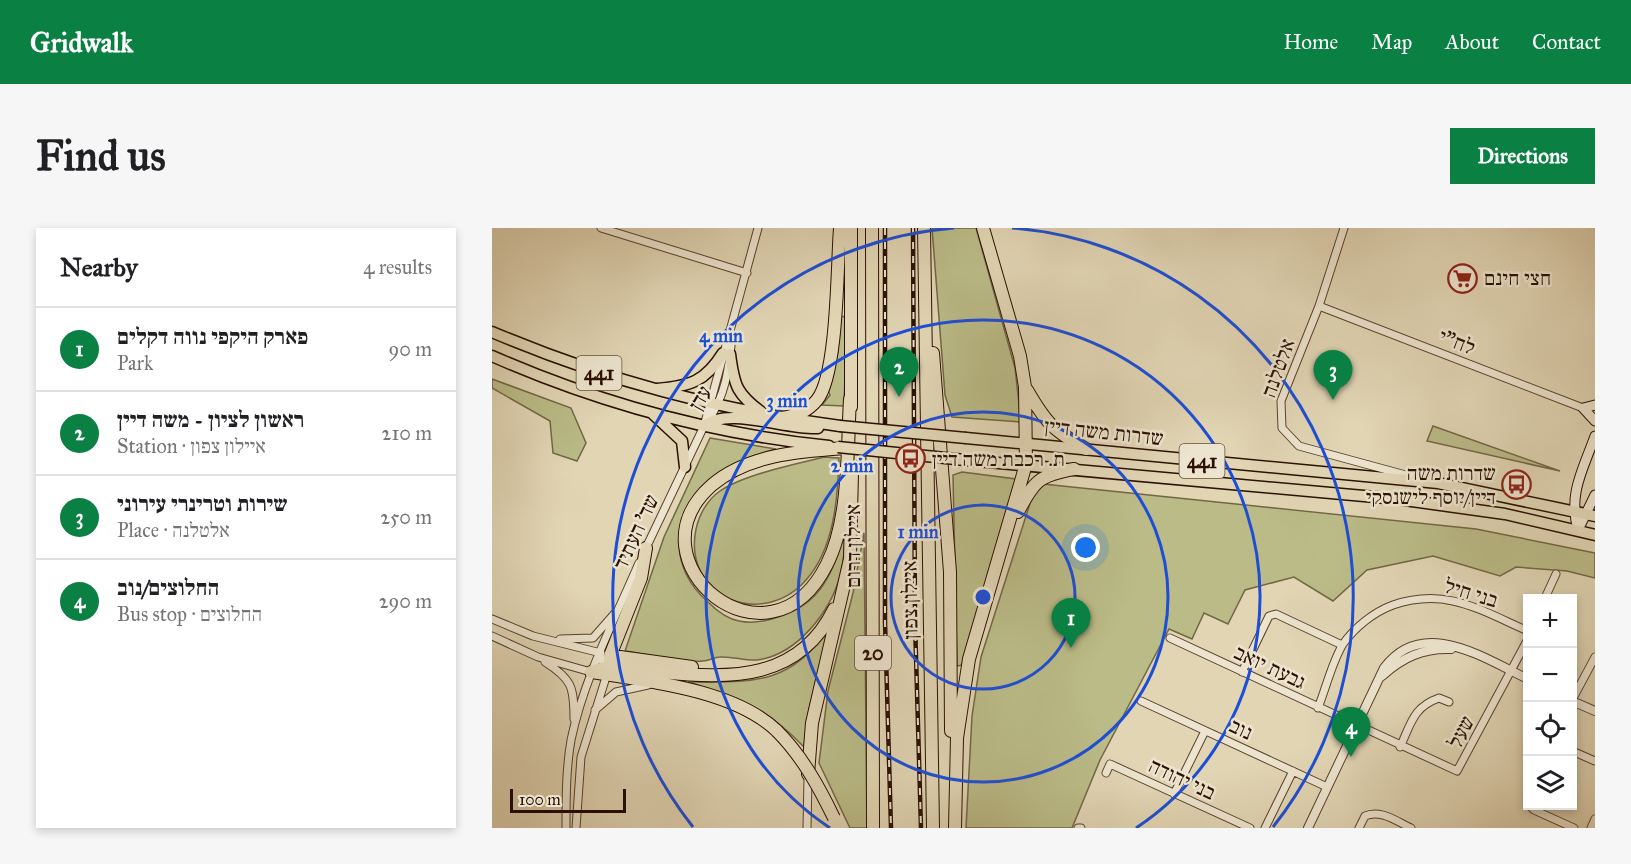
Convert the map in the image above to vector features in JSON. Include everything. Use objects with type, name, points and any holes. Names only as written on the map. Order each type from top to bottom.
[{"type":"highway","points":[[781,418],[806,411],[817,400],[826,382],[831,348],[840,228]]},
{"type":"highway","points":[[808,778],[812,723],[843,591],[852,536],[851,228]]},
{"type":"highway","name":"איילון דרום","points":[[872,228],[873,828]]},
{"type":"highway","name":"איילון צפון","points":[[924,228],[933,828]]},
{"type":"highway","points":[[954,828],[957,738],[963,686],[976,628],[1026,464],[1025,387],[1015,336],[983,228]]},
{"type":"highway","points":[[924,257],[950,572],[954,828]]},
{"type":"highway","points":[[1025,387],[1043,418],[1056,432],[1086,449]]},
{"type":"highway","points":[[840,448],[798,452],[760,460],[722,478],[705,492],[691,514],[686,542],[692,571],[709,594],[734,609],[766,613],[798,601],[815,585],[828,562],[839,530],[850,399]]},
{"type":"highway","points":[[1001,545],[1036,481],[1043,476],[1074,469]]},
{"type":"highway","points":[[607,665],[641,578],[646,548]]},
{"type":"highway","points":[[591,672],[607,665],[738,673],[763,670],[798,655],[820,634],[843,591]]},
{"type":"highway","points":[[607,665],[662,684],[738,705],[761,717],[796,753],[820,789],[835,823]]},
{"type":"main road","name":"441","points":[[492,332],[559,361],[649,390],[767,416],[840,426]]},
{"type":"main road","points":[[649,390],[682,387],[704,378],[727,353]]},
{"type":"main road","points":[[727,353],[734,386],[749,403],[767,416]]},
{"type":"main road","name":"441","points":[[492,356],[552,382],[651,412],[704,426],[840,448]]},
{"type":"main road","points":[[1595,405],[1583,408],[1595,421]]},
{"type":"main road","points":[[651,412],[682,441],[685,467]]},
{"type":"main road","name":"441","points":[[704,426],[710,421],[728,416],[800,429],[840,426]]},
{"type":"main road","name":"שדרות משה דיין","points":[[840,426],[1438,483],[1591,514]]},
{"type":"main road","points":[[1578,530],[1573,510],[1575,490],[1595,436]]},
{"type":"main road","name":"שדרות משה דיין","points":[[840,448],[1397,499],[1505,514],[1595,535]]},
{"type":"main road","points":[[1578,530],[1591,514],[1595,495]]},
{"type":"street","points":[[601,228],[747,273]]},
{"type":"street","name":"עדן","points":[[704,426],[714,405],[758,228]]},
{"type":"street","name":"אלטלנה","points":[[1344,228],[1319,306],[1281,401],[1280,420],[1289,438],[1299,446],[1438,483]]},
{"type":"street","name":"לח\"י","points":[[1319,306],[1583,408]]},
{"type":"street","name":"שד' העתיד","points":[[576,828],[578,779],[584,741],[607,665],[621,605],[704,426]]},
{"type":"street","points":[[1547,594],[1556,574]]},
{"type":"street","name":"בני חיל","points":[[1318,708],[1342,645],[1353,632],[1379,610],[1413,598],[1450,599],[1523,629]]},
{"type":"street","points":[[533,636],[581,640],[593,638],[621,605]]},
{"type":"street","points":[[1242,672],[1269,616],[1276,614],[1342,645]]},
{"type":"street","points":[[492,619],[607,665]]},
{"type":"street","points":[[492,636],[538,657],[591,672]]},
{"type":"street","name":"גבעת יואב","points":[[1170,638],[1356,726]]},
{"type":"street","points":[[1511,672],[1523,647]]},
{"type":"street","points":[[1308,828],[1374,686],[1400,661],[1420,651],[1443,649],[1468,651],[1523,678]]},
{"type":"street","points":[[538,657],[568,678],[574,700],[574,729]]},
{"type":"street","points":[[1577,691],[1594,662]]},
{"type":"street","name":"שד' העתיד","points":[[566,828],[568,762],[574,729],[591,672],[607,665]]},
{"type":"street","name":"שעל","points":[[1356,726],[1457,771],[1511,672]]},
{"type":"street","points":[[593,712],[616,692],[637,686],[662,684]]},
{"type":"street","points":[[1400,747],[1417,710],[1425,703],[1439,698],[1449,702]]},
{"type":"street","name":"נוב","points":[[1141,701],[1327,787]]},
{"type":"street","points":[[1576,702],[1595,711]]},
{"type":"street","points":[[1174,794],[1205,731]]},
{"type":"street","points":[[1577,753],[1595,761]]},
{"type":"street","name":"בני יהודה","points":[[1106,773],[1110,764],[1250,828]]},
{"type":"street","points":[[1265,828],[1293,771]]},
{"type":"street","points":[[807,828],[808,778]]},
{"type":"street","points":[[1533,810],[1574,828]]},
{"type":"street","points":[[1359,828],[1365,816],[1372,813],[1380,814],[1411,828]]},
{"type":"street","points":[[1591,828],[1595,819]]},
{"type":"green space","points":[[932,228],[976,228],[1015,368],[1021,422],[952,417],[945,395]]},
{"type":"green space","points":[[847,316],[844,406],[822,405],[830,395],[828,390],[839,317]]},
{"type":"green space","points":[[492,379],[571,408],[586,443],[577,461],[553,453],[550,421],[492,388]]},
{"type":"green space","points":[[1433,426],[1560,471],[1427,441]]},
{"type":"green space","points":[[710,438],[776,449],[740,461],[723,470],[707,482],[686,511],[679,543],[686,574],[695,589],[718,611],[735,620],[762,621],[791,612],[815,596],[828,577],[837,555],[846,516],[843,561],[835,590],[810,630],[785,650],[772,656],[757,660],[718,657],[705,661],[694,661],[674,660],[625,651],[664,537]]},
{"type":"green space","points":[[824,457],[839,458],[836,506],[823,553],[806,580],[788,595],[768,603],[748,604],[729,599],[713,588],[701,573],[695,553],[697,524],[701,513],[711,499],[720,491],[742,480]]},
{"type":"green space","points":[[962,472],[1016,479],[962,665],[957,666],[953,475]]},
{"type":"green space","points":[[1043,484],[1476,529],[1595,553],[1595,578],[1567,571],[1516,567],[1500,576],[1433,556],[1367,570],[1333,601],[1294,577],[1245,590],[1228,624],[1204,613],[1192,639],[1169,629],[1100,760],[1072,828],[966,828],[972,716],[981,657],[1033,494]]},
{"type":"green space","points":[[864,533],[867,828],[850,828],[819,763],[828,691],[853,593]]},
{"type":"green space","points":[[830,628],[809,709],[804,747],[777,722],[751,705],[688,682],[751,680],[784,671],[800,661],[815,647]]},
{"type":"railway","points":[[885,228],[885,622],[891,828]]},
{"type":"railway","points":[[913,228],[915,622],[921,828]]},
{"type":"place","name":"חצי חינם","points":[[1463,278]]},
{"type":"place","name":"ראשון לציון - משה דיין","points":[[899,397]]},
{"type":"place","name":"שירות וטרינרי עירוני","points":[[1333,400]]},
{"type":"place","name":"ת. רכבת משה דיין","points":[[911,459]]},
{"type":"place","name":"שדרות משה דיין/יוסף לישנסקי","points":[[1517,485]]},
{"type":"place","name":"פארק היקפי נווה דקלים","points":[[1071,648]]},
{"type":"place","name":"החלוצים/נוב","points":[[1351,757]]}]
